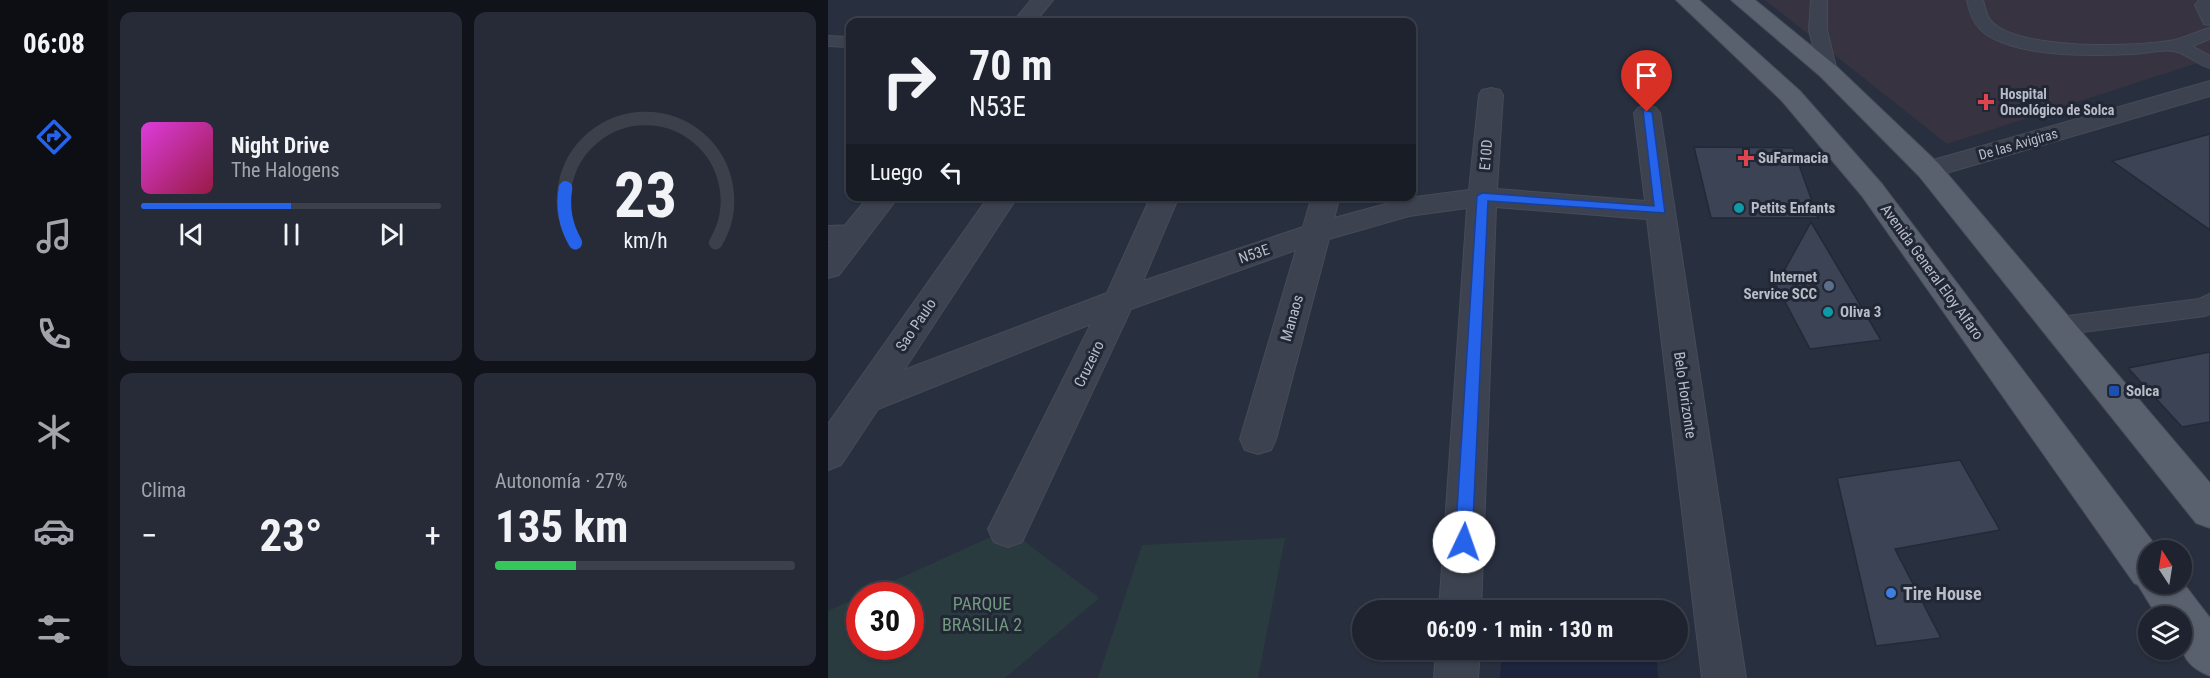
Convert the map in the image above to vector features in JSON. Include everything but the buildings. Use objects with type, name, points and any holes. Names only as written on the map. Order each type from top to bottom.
[{"type":"main road","name":"Avenida General Eloy Alfaro","points":[[1687,0],[1791,96],[1872,190],[2138,555]]},
{"type":"main road","points":[[1742,0],[1828,71],[1929,170],[2060,326],[2210,511]]},
{"type":"main road","points":[[2166,594],[2210,654]]},
{"type":"street","points":[[1027,18],[1042,0]]},
{"type":"street","name":"De las Avigiras","points":[[1929,170],[2210,88]]},
{"type":"street","name":"E10D","points":[[1461,600],[1482,196],[1491,95]]},
{"type":"street","name":"Belo Horizonte","points":[[1647,112],[1724,678]]},
{"type":"street","name":"N53E","points":[[865,399],[1119,301],[1316,233],[1408,207],[1482,196],[1660,211]]},
{"type":"street","points":[[828,267],[842,233],[879,201]]},
{"type":"street","name":"Sao Paulo","points":[[828,454],[1001,201]]},
{"type":"street","name":"Cruzeiro","points":[[1008,529],[1119,301],[1163,201]]},
{"type":"street","name":"Manaos","points":[[1258,439],[1325,201]]},
{"type":"street","points":[[1456,678],[1457,660]]},
{"type":"lane","points":[[1819,0],[1818,30],[1828,71]]},
{"type":"lane","points":[[1975,0],[1980,19],[1990,29],[2021,44],[2088,49],[2176,45],[2210,33]]},
{"type":"lane","points":[[828,41],[846,42]]},
{"type":"lane","points":[[2176,45],[2210,63]]},
{"type":"lane","points":[[2060,326],[2205,308],[2208,294]]},
{"type":"shaded area","name":"Hospital Oncológico de Solca","points":[[1765,0],[2210,0],[2210,59],[1947,144]]},
{"type":"green space","name":"PARQUE BRASILIA 2","points":[[1008,529],[1099,598],[1005,678],[828,678],[828,611],[846,603],[846,660],[924,660],[924,582],[892,582]]},
{"type":"green space","points":[[1285,538],[1258,678],[1098,678],[1142,545]]},
{"type":"water","points":[[1501,660],[1657,660],[1658,678],[1500,678]]},
{"type":"place","name":"Hospital Oncológico de Solca","points":[[1986,102]]},
{"type":"place","name":"SuFarmacia","points":[[1746,158]]},
{"type":"place","name":"Petits Enfants","points":[[1739,208]]},
{"type":"place","name":"Internet Service SCC","points":[[1829,286]]},
{"type":"place","name":"Oliva 3","points":[[1828,312]]},
{"type":"place","name":"Solca","points":[[2114,391]]},
{"type":"place","name":"Tire House","points":[[1891,593]]},
{"type":"route","points":[[1464,542],[1482,196],[1660,211],[1647,112]]}]
